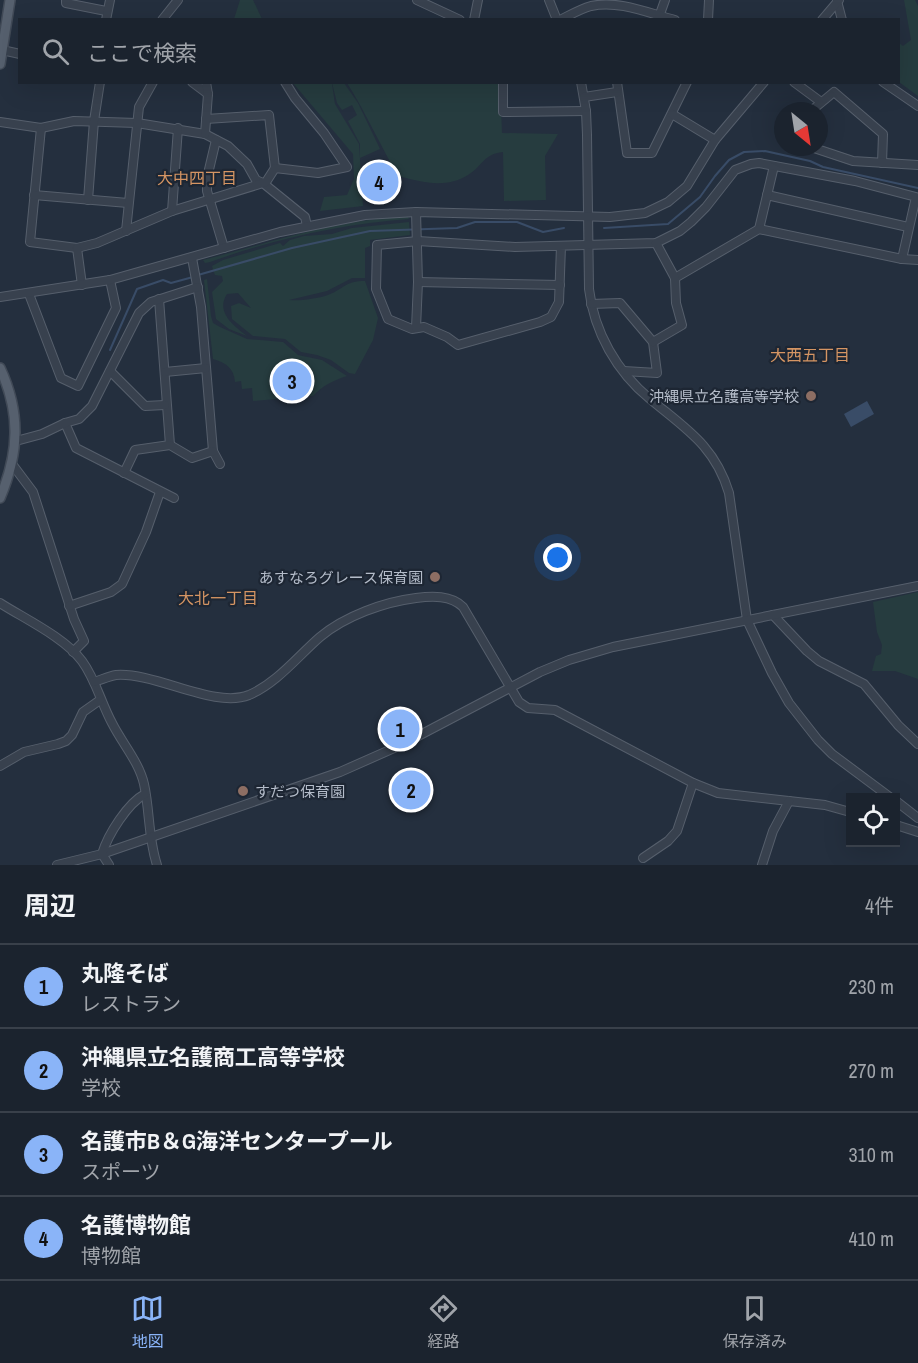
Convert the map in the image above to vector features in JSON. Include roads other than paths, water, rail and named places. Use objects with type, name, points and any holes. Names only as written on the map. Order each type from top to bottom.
[{"type":"main road","points":[[0,64],[10,0]]},
{"type":"main road","points":[[0,368],[12,396],[16,441],[12,464],[0,498]]},
{"type":"street","points":[[66,0],[66,3],[106,15],[110,0]]},
{"type":"street","points":[[164,18],[178,0]]},
{"type":"street","points":[[417,0],[431,3],[457,18]]},
{"type":"street","points":[[474,18],[478,0]]},
{"type":"street","points":[[549,0],[557,18]]},
{"type":"street","points":[[660,14],[665,0]]},
{"type":"street","points":[[708,18],[709,0]]},
{"type":"street","points":[[824,18],[838,1]]},
{"type":"street","points":[[838,1],[842,18]]},
{"type":"street","points":[[562,18],[592,2],[618,2],[669,18]]},
{"type":"street","points":[[2,50],[18,54]]},
{"type":"street","points":[[88,200],[94,121],[100,84]]},
{"type":"street","points":[[126,231],[137,123],[140,107],[152,84]]},
{"type":"street","points":[[195,84],[208,94]]},
{"type":"street","points":[[205,134],[208,94],[206,84]]},
{"type":"street","points":[[275,168],[318,173],[347,167],[286,84]]},
{"type":"street","points":[[503,84],[503,112],[586,111]]},
{"type":"street","points":[[581,84],[586,111],[586,215],[591,304],[602,338],[624,371],[649,399],[693,433],[709,451],[723,474],[729,493],[747,620],[789,703],[806,726],[832,754],[884,793]]},
{"type":"street","points":[[617,84],[627,153],[652,153],[686,84]]},
{"type":"street","points":[[0,297],[110,280],[193,262],[224,249],[307,226],[365,215],[416,212],[629,216],[645,213],[668,202],[687,186],[716,140],[763,84]]},
{"type":"street","points":[[797,84],[821,102],[834,92],[883,134],[882,163]]},
{"type":"street","points":[[886,84],[918,106]]},
{"type":"street","points":[[584,98],[617,92]]},
{"type":"street","points":[[672,114],[716,140]]},
{"type":"street","points":[[41,128],[30,242],[77,248],[97,243],[172,211],[266,182],[275,168],[269,115],[206,119]]},
{"type":"street","points":[[0,122],[41,128],[74,121],[137,123],[205,134],[234,152],[247,164],[256,180],[263,183],[305,217],[307,226]]},
{"type":"street","points":[[172,211],[178,128]]},
{"type":"street","points":[[216,140],[207,178],[207,191],[224,249]]},
{"type":"street","points":[[828,153],[854,161],[918,165]]},
{"type":"street","points":[[561,246],[560,302],[551,317],[458,345],[447,337],[424,327],[398,325],[388,319],[376,289],[378,245],[417,238],[515,247],[656,243],[680,231],[691,222],[735,170],[751,164],[855,180],[917,197],[902,259]]},
{"type":"street","points":[[759,229],[774,166]]},
{"type":"street","points":[[34,195],[128,203]]},
{"type":"street","points":[[767,195],[908,227]]},
{"type":"street","points":[[416,212],[418,282],[416,328]]},
{"type":"street","points":[[675,278],[759,229],[902,259],[918,260]]},
{"type":"street","points":[[653,342],[682,325],[676,303],[675,278],[656,243]]},
{"type":"street","points":[[77,248],[82,285]]},
{"type":"street","points":[[193,262],[204,329],[213,450],[220,464]]},
{"type":"street","points":[[29,294],[61,378],[78,387],[116,308],[110,280]]},
{"type":"street","points":[[418,282],[560,285]]},
{"type":"street","points":[[16,441],[42,434],[79,419],[92,406],[139,313],[159,299],[197,284]]},
{"type":"street","points":[[159,299],[165,372],[165,405],[170,445]]},
{"type":"street","points":[[591,304],[620,303],[653,342],[657,373],[624,371]]},
{"type":"street","points":[[165,372],[206,368]]},
{"type":"street","points":[[110,371],[145,406],[165,405]]},
{"type":"street","points":[[65,423],[76,448],[174,498]]},
{"type":"street","points":[[124,473],[135,450],[170,445],[192,458],[213,450]]},
{"type":"street","points":[[12,464],[33,492],[69,606],[84,641],[73,652]]},
{"type":"street","points":[[69,606],[111,592],[122,584],[146,532],[160,492]]},
{"type":"street","points":[[57,865],[102,854],[340,772],[400,745],[569,660],[747,620],[918,586]]},
{"type":"street","points":[[94,682],[114,675],[134,676],[226,698],[249,695],[288,667],[322,635],[338,625],[397,600],[429,597],[454,600],[464,607],[510,688],[519,702],[528,708],[555,710],[693,783],[718,793],[825,806],[846,811]]},
{"type":"street","points":[[0,603],[61,642],[87,668],[100,700],[138,768],[146,794],[150,837],[157,865]]},
{"type":"street","points":[[773,615],[819,661],[864,684],[892,718],[918,744]]},
{"type":"street","points":[[0,766],[24,752],[66,741],[72,735],[83,712],[100,700]]},
{"type":"street","points":[[643,858],[668,842],[677,831],[693,783]]},
{"type":"street","points":[[109,865],[102,854],[106,840],[136,799],[146,794]]},
{"type":"street","points":[[762,865],[773,831],[789,801]]},
{"type":"street","points":[[900,804],[918,818]]},
{"type":"street","points":[[900,826],[918,832]]},
{"type":"water","points":[[867,401],[874,414],[851,427],[844,414]]},
{"type":"waterway","points":[[604,228],[668,224],[700,197],[729,160],[744,152],[765,151],[810,161],[823,167],[918,188]]},
{"type":"waterway","points":[[198,275],[292,248],[370,231],[457,228],[475,222],[517,222],[543,232],[564,228]]},
{"type":"waterway","points":[[110,350],[137,289],[163,280],[171,283],[193,277]]},
{"type":"place","name":"名護博物館","points":[[379,182]]},
{"type":"place","name":"名護市B＆G海洋センタープール","points":[[292,381]]},
{"type":"place","name":"沖縄県立名護高等学校","points":[[811,396]]},
{"type":"place","name":"あすなろグレース保育園","points":[[435,577]]},
{"type":"place","name":"丸隆そば","points":[[400,729]]},
{"type":"place","name":"沖縄県立名護商工高等学校","points":[[411,790]]},
{"type":"place","name":"すだつ保育園","points":[[243,791]]},
{"type":"district","name":"大中四丁目","points":[[197,178]]},
{"type":"district","name":"大西五丁目","points":[[810,355]]},
{"type":"district","name":"大北一丁目","points":[[218,598]]}]
